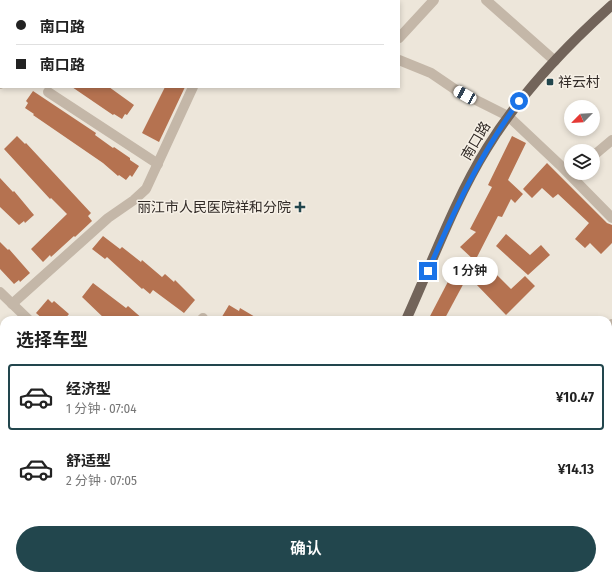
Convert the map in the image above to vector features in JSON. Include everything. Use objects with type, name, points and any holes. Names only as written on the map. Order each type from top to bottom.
[{"type":"main road","name":"南口路","points":[[408,316],[472,174],[508,116],[519,101],[555,61],[612,5]]},
{"type":"street","points":[[400,37],[434,0]]},
{"type":"street","points":[[486,0],[555,61]]},
{"type":"street","points":[[400,60],[431,73],[456,90],[508,116],[564,167]]},
{"type":"street","points":[[12,304],[108,218],[146,189],[193,88]]},
{"type":"street","points":[[48,92],[158,164]]},
{"type":"street","points":[[600,150],[612,140]]},
{"type":"street","points":[[577,180],[612,218]]},
{"type":"street","points":[[0,292],[24,316]]},
{"type":"building","points":[[73,88],[110,88],[134,105],[122,119],[114,114],[113,115]]},
{"type":"building","points":[[164,88],[185,88],[159,142],[142,133]]},
{"type":"building","points":[[33,91],[96,133],[95,135],[113,148],[114,147],[130,158],[130,160],[139,166],[132,177],[130,175],[126,180],[119,175],[118,176],[103,163],[33,115],[34,114],[25,108],[28,103],[26,101]]},
{"type":"building","points":[[17,136],[25,144],[26,143],[91,213],[88,216],[92,221],[75,237],[74,236],[51,257],[50,255],[43,262],[31,249],[67,214],[51,198],[50,199],[4,149]]},
{"type":"building","points":[[512,136],[526,143],[508,180],[523,194],[515,203],[511,199],[502,217],[498,216],[475,261],[460,247],[476,232],[470,229],[492,187],[488,185]]},
{"type":"building","points":[[547,163],[607,223],[612,225],[612,243],[601,254],[590,243],[585,248],[575,239],[589,223],[558,194],[553,198],[542,188],[532,198],[523,189]]},
{"type":"building","points":[[0,178],[13,192],[14,191],[34,215],[25,223],[24,221],[19,225],[0,207]]},
{"type":"building","points":[[506,234],[530,255],[541,245],[550,255],[528,275],[496,246]]},
{"type":"building","points":[[103,236],[120,249],[122,247],[141,262],[142,260],[162,277],[165,274],[174,282],[175,280],[195,300],[184,313],[153,290],[150,294],[143,288],[142,289],[107,257],[105,259],[92,249]]},
{"type":"building","points":[[0,242],[8,250],[9,249],[30,273],[20,282],[19,280],[14,284],[0,269]]},
{"type":"building","points":[[453,272],[466,279],[446,316],[430,316]]},
{"type":"building","points":[[482,274],[488,280],[496,274],[511,289],[525,276],[535,286],[506,315],[474,282]]},
{"type":"building","points":[[93,283],[126,308],[128,306],[139,316],[102,316],[82,297]]},
{"type":"building","points":[[48,299],[52,303],[54,301],[69,314],[67,316],[39,316],[36,313]]},
{"type":"building","points":[[229,305],[239,311],[240,308],[253,316],[222,316]]},
{"type":"place","name":"祥云村","points":[[550,82]]},
{"type":"place","name":"丽江市人民医院祥和分院","points":[[300,207]]},
{"type":"route","points":[[428,271],[472,174],[494,136],[519,101]]}]
